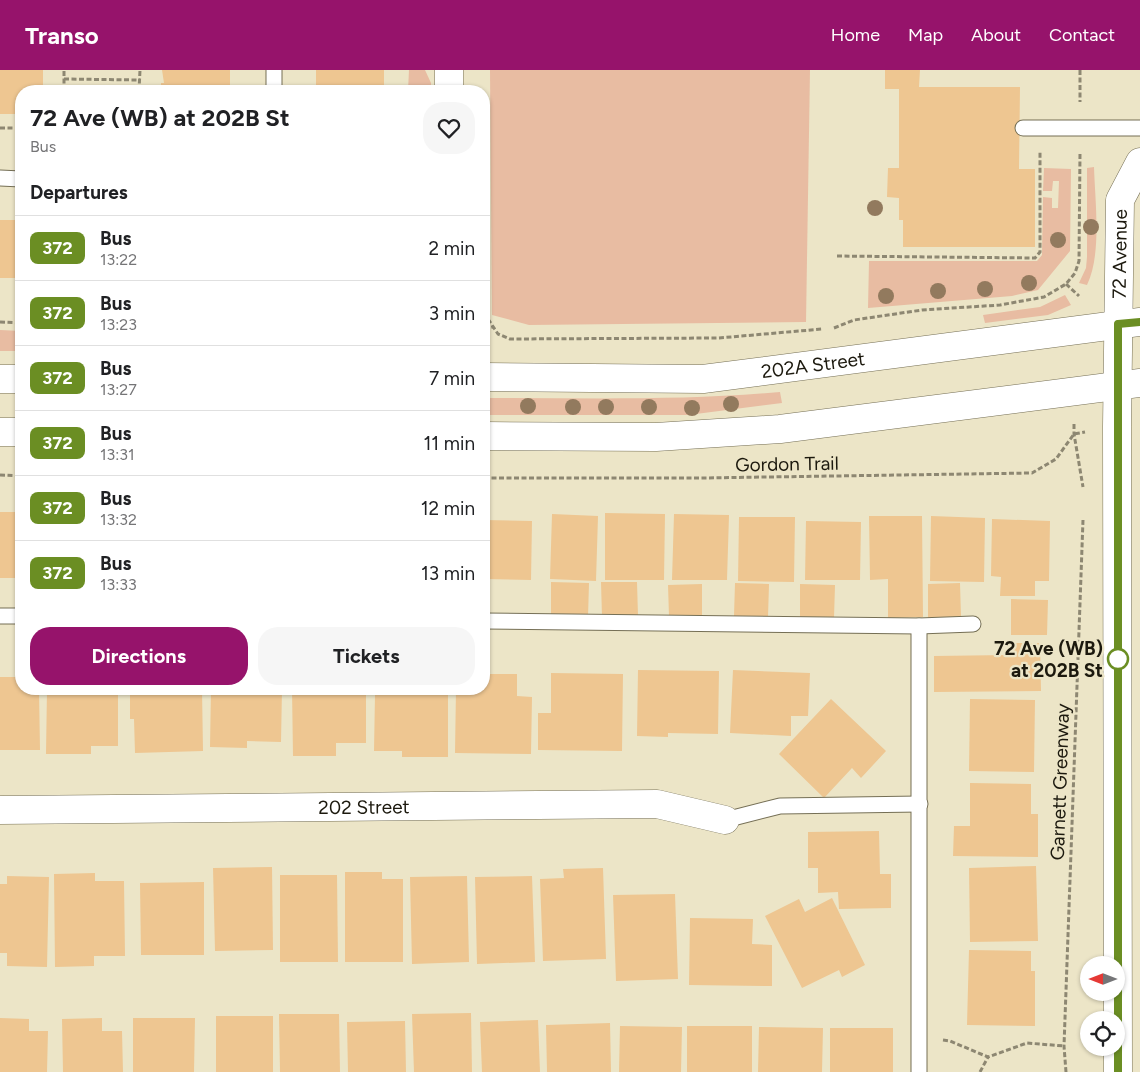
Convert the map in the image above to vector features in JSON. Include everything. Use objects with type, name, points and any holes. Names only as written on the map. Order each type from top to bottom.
[{"type":"main road","points":[[449,70],[449,85]]},
{"type":"main road","name":"72 Avenue","points":[[1118,1072],[1129,385],[1129,323],[1120,200],[1140,162]]},
{"type":"main road","name":"202A Street","points":[[490,377],[703,379],[1129,323]]},
{"type":"main road","points":[[0,379],[15,379]]},
{"type":"main road","points":[[490,436],[656,437],[780,429],[1129,385]]},
{"type":"main road","points":[[0,432],[15,432]]},
{"type":"main road","name":"202 Street","points":[[0,810],[658,804],[725,820]]},
{"type":"lane","points":[[274,70],[274,85]]},
{"type":"lane","points":[[1023,128],[1140,128]]},
{"type":"lane","points":[[0,178],[15,179]]},
{"type":"lane","points":[[0,616],[15,616]]},
{"type":"lane","points":[[490,621],[919,626],[973,624]]},
{"type":"lane","points":[[919,626],[919,1072]]},
{"type":"lane","points":[[725,820],[780,806],[920,804]]},
{"type":"path","points":[[64,70],[64,85]]},
{"type":"path","points":[[140,70],[140,85]]},
{"type":"path","points":[[490,322],[498,334],[510,339],[720,338],[782,334],[836,327],[854,320],[922,310],[1000,305],[1044,297],[1066,284],[1075,273],[1079,261],[1080,70]]},
{"type":"path","points":[[64,79],[140,80]]},
{"type":"path","points":[[0,128],[15,128]]},
{"type":"path","points":[[837,256],[1035,258],[1040,252],[1040,129]]},
{"type":"path","points":[[1066,284],[1079,296]]},
{"type":"path","points":[[0,322],[15,323]]},
{"type":"path","name":"Gordon Trail","points":[[490,478],[700,478],[1032,473],[1056,459],[1074,434],[1084,490]]},
{"type":"path","points":[[0,475],[15,476]]},
{"type":"path","name":"Garnett Greenway","points":[[1066,1072],[1064,1046],[1083,510]]},
{"type":"path","points":[[920,1039],[950,1041],[988,1057]]},
{"type":"path","points":[[980,1072],[988,1057],[1027,1043],[1064,1046]]},
{"type":"shaded area","points":[[409,70],[425,70],[431,83],[431,85],[408,85]]},
{"type":"shaded area","points":[[490,70],[810,70],[806,322],[529,325],[492,315]]},
{"type":"shaded area","points":[[1094,167],[1096,243],[1092,272],[1087,285],[1079,283],[1086,268],[1087,257],[1087,168]]},
{"type":"shaded area","points":[[1044,168],[1071,169],[1070,251],[1038,290],[1012,296],[868,308],[869,261],[1037,261],[1042,255],[1043,197],[1052,198],[1052,208],[1058,208],[1059,181],[1053,181],[1052,191],[1043,191]]},
{"type":"shaded area","points":[[1065,295],[1071,305],[1048,315],[985,323],[983,315],[1040,307]]},
{"type":"shaded area","points":[[0,330],[15,331],[15,351],[0,351]]},
{"type":"shaded area","points":[[780,392],[782,403],[688,415],[490,415],[490,398],[669,398]]},
{"type":"building","points":[[0,70],[43,70],[43,85],[15,85],[15,114],[0,114]]},
{"type":"building","points":[[162,70],[230,70],[230,85],[161,85],[161,83],[164,83]]},
{"type":"building","points":[[316,70],[384,70],[384,85],[316,85]]},
{"type":"building","points":[[885,70],[920,70],[919,87],[1020,87],[1019,169],[1035,169],[1035,247],[903,247],[903,220],[899,220],[899,198],[887,197],[888,168],[899,168],[899,89],[885,89]]},
{"type":"building","points":[[0,220],[15,220],[15,278],[0,278]]},
{"type":"building","points":[[0,512],[15,512],[15,578],[0,578]]},
{"type":"building","points":[[605,513],[665,514],[664,580],[605,580]]},
{"type":"building","points":[[552,514],[598,516],[596,581],[550,579]]},
{"type":"building","points":[[674,514],[729,515],[727,580],[672,580]]},
{"type":"building","points":[[869,516],[922,516],[923,617],[888,618],[888,579],[870,580]]},
{"type":"building","points":[[931,516],[985,518],[984,582],[930,581]]},
{"type":"building","points":[[739,517],[795,517],[794,582],[738,581]]},
{"type":"building","points":[[992,519],[1050,521],[1049,581],[1035,581],[1035,596],[1000,596],[1001,577],[991,576]]},
{"type":"building","points":[[490,520],[532,521],[531,580],[490,579]]},
{"type":"building","points":[[806,521],[861,522],[860,580],[805,580]]},
{"type":"building","points":[[551,582],[589,583],[588,617],[551,616]]},
{"type":"building","points":[[601,582],[637,582],[638,616],[602,617]]},
{"type":"building","points":[[735,583],[769,584],[768,617],[734,616]]},
{"type":"building","points":[[960,583],[961,617],[928,618],[928,584]]},
{"type":"building","points":[[702,584],[702,616],[669,616],[668,585]]},
{"type":"building","points":[[800,584],[835,585],[834,618],[800,617]]},
{"type":"building","points":[[1011,599],[1048,600],[1047,635],[1011,635]]},
{"type":"building","points":[[1008,643],[1040,643],[1041,691],[934,692],[934,656],[1008,655]]},
{"type":"building","points":[[638,670],[719,671],[718,734],[668,733],[668,737],[637,736]]},
{"type":"building","points":[[733,670],[810,673],[808,716],[791,716],[791,736],[730,733]]},
{"type":"building","points":[[551,673],[623,674],[622,751],[538,750],[538,713],[551,713]]},
{"type":"building","points":[[490,674],[517,674],[517,696],[532,697],[531,754],[455,753],[456,695],[490,695]]},
{"type":"building","points":[[0,677],[15,677],[15,695],[39,695],[40,750],[0,750]]},
{"type":"building","points":[[47,695],[118,695],[118,746],[91,746],[91,754],[46,754]]},
{"type":"building","points":[[130,695],[202,695],[203,751],[135,753],[134,719],[130,719]]},
{"type":"building","points":[[211,695],[282,695],[281,742],[247,741],[247,748],[210,747]]},
{"type":"building","points":[[292,695],[366,695],[366,743],[336,743],[336,756],[293,756]]},
{"type":"building","points":[[375,695],[448,695],[448,757],[402,757],[402,751],[374,751]]},
{"type":"building","points":[[831,699],[886,751],[861,778],[852,768],[824,798],[779,754]]},
{"type":"building","points":[[970,699],[1035,700],[1034,772],[969,771]]},
{"type":"building","points":[[970,783],[1031,784],[1031,814],[1038,814],[1038,857],[953,856],[954,826],[970,826]]},
{"type":"building","points":[[879,831],[880,874],[891,874],[891,908],[839,909],[838,892],[818,893],[818,868],[808,868],[808,832]]},
{"type":"building","points":[[1036,866],[1038,941],[970,942],[969,868]]},
{"type":"building","points":[[272,867],[273,950],[215,951],[213,868]]},
{"type":"building","points":[[603,868],[606,959],[543,961],[540,879],[564,878],[563,869]]},
{"type":"building","points":[[345,872],[382,872],[382,879],[403,879],[403,962],[345,962]]},
{"type":"building","points":[[95,873],[95,881],[124,881],[125,956],[94,956],[94,966],[55,967],[54,874]]},
{"type":"building","points":[[280,875],[337,875],[338,962],[280,962]]},
{"type":"building","points":[[7,876],[49,877],[47,967],[7,966],[7,953],[0,953],[0,884],[7,884]]},
{"type":"building","points":[[467,876],[469,962],[412,964],[410,877]]},
{"type":"building","points":[[532,876],[535,962],[477,964],[475,877]]},
{"type":"building","points":[[204,882],[204,955],[141,955],[140,883]]},
{"type":"building","points":[[675,894],[678,979],[616,981],[613,895]]},
{"type":"building","points":[[832,898],[865,965],[842,977],[839,970],[802,988],[765,916],[799,899],[805,912]]},
{"type":"building","points":[[690,918],[753,919],[752,944],[772,945],[772,986],[689,985]]},
{"type":"building","points":[[969,950],[1031,951],[1031,971],[1035,971],[1035,1026],[967,1025]]},
{"type":"building","points":[[471,1013],[472,1072],[414,1072],[412,1014]]},
{"type":"building","points":[[279,1014],[339,1014],[340,1072],[280,1072]]},
{"type":"building","points":[[216,1016],[273,1016],[273,1072],[216,1072]]},
{"type":"building","points":[[0,1018],[29,1019],[29,1031],[48,1031],[47,1072],[0,1072]]},
{"type":"building","points":[[102,1018],[102,1031],[122,1031],[123,1072],[63,1072],[62,1019]]},
{"type":"building","points":[[133,1018],[195,1018],[194,1072],[133,1072]]},
{"type":"building","points":[[538,1020],[540,1072],[482,1072],[480,1022]]},
{"type":"building","points":[[405,1021],[406,1072],[348,1072],[347,1022]]},
{"type":"building","points":[[610,1023],[611,1072],[547,1072],[546,1025]]},
{"type":"building","points":[[620,1026],[682,1027],[681,1072],[619,1072]]},
{"type":"building","points":[[687,1026],[752,1026],[752,1072],[687,1072]]},
{"type":"building","points":[[759,1027],[823,1028],[822,1072],[758,1072]]},
{"type":"building","points":[[830,1028],[893,1028],[893,1072],[830,1072]]},
{"type":"bus line","name":"372","points":[[1118,1072],[1118,324],[1140,322]]},
{"type":"place","name":"72 Ave (WB) at 202B St","points":[[1118,659]]}]
